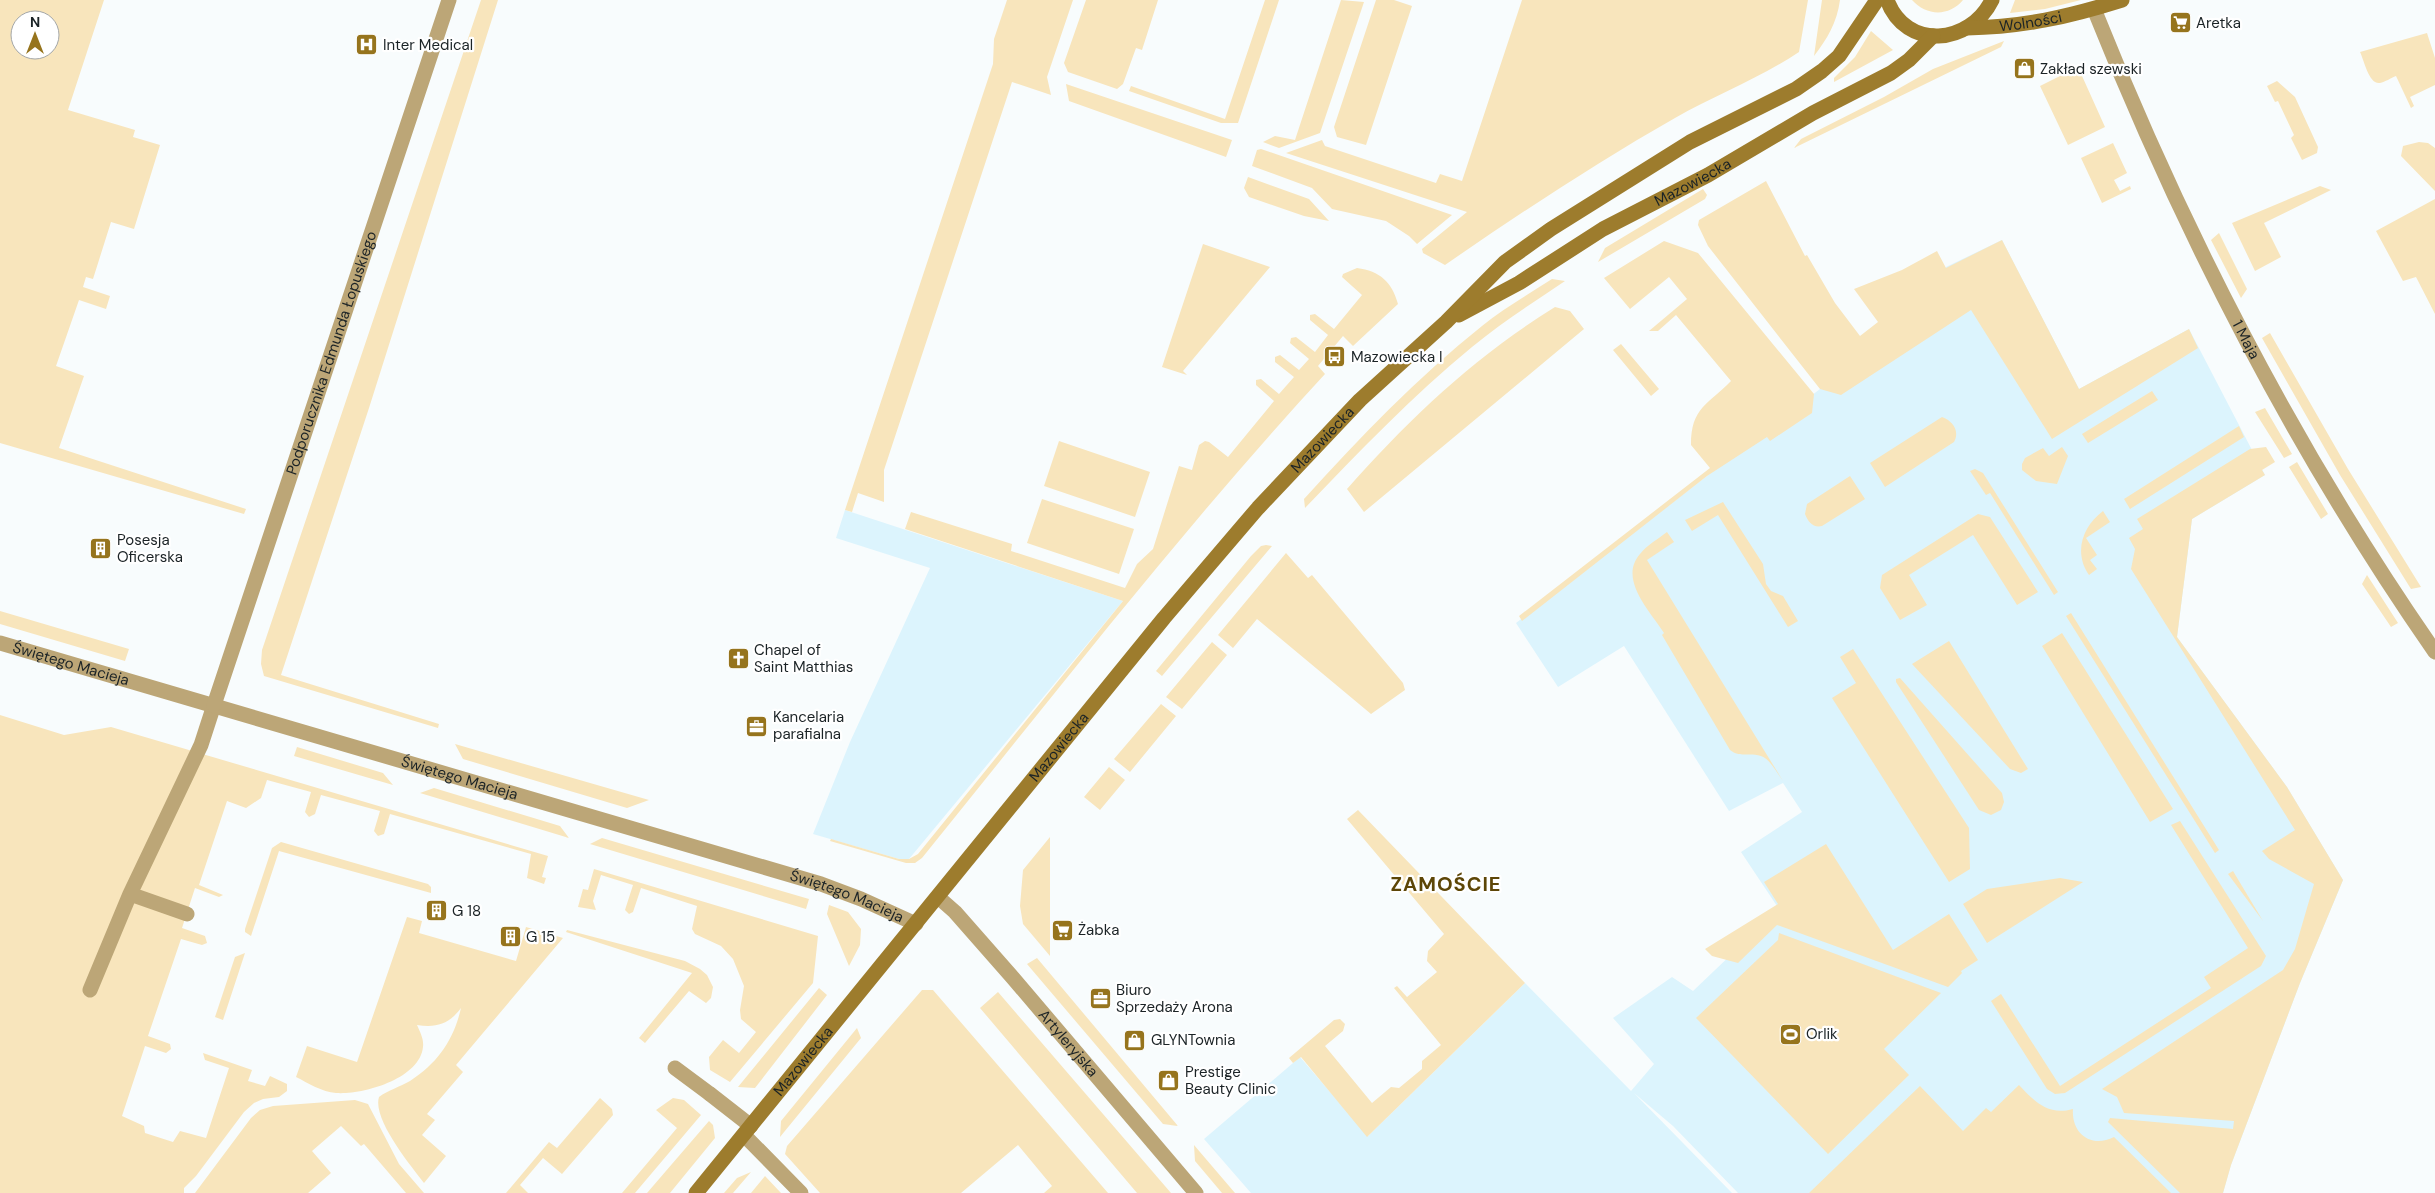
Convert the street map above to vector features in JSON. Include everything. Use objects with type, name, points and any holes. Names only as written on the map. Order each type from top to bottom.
[{"type":"street","name":"Podporucznika Edmunda Łopuskiego","points":[[90,990],[130,894],[201,745],[449,0]]},
{"type":"street","name":"Mazowiecka","points":[[696,1193],[748,1131],[848,1003],[916,924],[1236,532],[1290,472],[1360,400],[1446,322],[1505,262],[1566,218],[1690,142],[1796,89],[1822,71],[1839,56],[1877,0]]},
{"type":"street","points":[[1887,0],[1896,16],[1906,26],[1919,33],[1933,36],[1954,34],[1967,28],[1980,19],[1992,0]]},
{"type":"street","name":"Wolności","points":[[1967,28],[2024,25],[2072,16],[2122,0]]},
{"type":"street","name":"1 Maja","points":[[2094,9],[2122,80],[2190,229],[2244,336],[2326,483],[2435,652]]},
{"type":"street","name":"Mazowiecka","points":[[1446,322],[1519,283],[1603,229],[1708,175],[1813,113],[1891,73],[1909,60],[1933,36]]},
{"type":"street","name":"Świętego Macieja","points":[[0,642],[821,884],[861,899],[916,924]]},
{"type":"street","points":[[130,894],[187,914]]},
{"type":"street","name":"Artyleryjska","points":[[938,897],[955,912],[1019,985],[1196,1193]]},
{"type":"street","points":[[675,1068],[710,1094],[748,1131],[801,1193]]},
{"type":"shaded area","points":[[0,0],[104,0],[68,110],[135,130],[133,137],[160,145],[134,229],[111,222],[93,279],[86,277],[83,287],[110,296],[106,309],[79,300],[56,366],[84,376],[59,448],[246,509],[244,514],[0,443]]},
{"type":"shaded area","points":[[481,0],[498,0],[369,408],[281,675],[439,724],[438,728],[264,676],[261,664],[262,650]]},
{"type":"shaded area","points":[[1007,0],[1073,0],[1047,77],[1051,95],[1012,82],[884,470],[884,502],[858,493],[852,512],[845,510],[993,64],[994,39]]},
{"type":"shaded area","points":[[1086,0],[1158,0],[1142,50],[1136,48],[1123,84],[1117,89],[1068,72],[1064,63]]},
{"type":"shaded area","points":[[1265,0],[1279,0],[1238,123],[1221,123],[1129,91],[1131,86],[1225,119]]},
{"type":"shaded area","points":[[1341,0],[1364,2],[1320,133],[1279,148],[1263,142],[1275,136],[1295,140]]},
{"type":"shaded area","points":[[1376,0],[1394,0],[1412,6],[1366,145],[1337,137],[1334,127]]},
{"type":"shaded area","points":[[1522,0],[1808,0],[1799,52],[1769,70],[1675,118],[1616,153],[1445,265],[1423,253],[1422,249],[1467,212],[1286,153],[1322,140],[1325,146],[1436,183],[1440,174],[1462,181]]},
{"type":"shaded area","points":[[1822,0],[1840,0],[1831,30],[1814,56]]},
{"type":"shaded area","points":[[1912,0],[1963,0],[1957,6],[1944,12],[1931,12]]},
{"type":"shaded area","points":[[2015,0],[2081,0],[2045,9],[2010,13]]},
{"type":"shaded area","points":[[1871,31],[1893,50],[1834,82],[1834,78],[1855,57]]},
{"type":"shaded area","points":[[2427,33],[2435,58],[2435,85],[2410,97],[2414,106],[2411,108],[2396,76],[2376,83],[2367,71],[2360,52]]},
{"type":"shaded area","points":[[2004,41],[2001,47],[1794,148],[1801,139],[1884,97],[1933,69]]},
{"type":"shaded area","points":[[2078,67],[2105,127],[2068,145],[2040,86]]},
{"type":"shaded area","points":[[2277,81],[2295,97],[2318,147],[2317,153],[2302,160],[2291,138],[2294,135],[2278,101],[2275,102],[2267,86]]},
{"type":"shaded area","points":[[1066,84],[1232,140],[1226,157],[1069,101]]},
{"type":"shaded area","points":[[2419,142],[2428,143],[2435,148],[2435,191],[2401,156],[2403,146]]},
{"type":"shaded area","points":[[2113,143],[2127,173],[2114,180],[2120,191],[2130,186],[2131,189],[2102,203],[2081,158]]},
{"type":"shaded area","points":[[1261,149],[1452,215],[1417,244],[1409,236],[1386,221],[1332,209],[1312,188],[1252,166],[1257,150]]},
{"type":"shaded area","points":[[1248,177],[1309,199],[1329,221],[1304,216],[1249,197],[1244,188]]},
{"type":"shaded area","points":[[1766,181],[1805,256],[1807,255],[1835,303],[1860,336],[1878,322],[1854,289],[1902,270],[1937,251],[1946,268],[2002,240],[2079,389],[2189,329],[2198,348],[2052,439],[1971,310],[1841,395],[1820,389],[1708,246],[1698,225],[1699,220]]},
{"type":"shaded area","points":[[2320,186],[2331,190],[2264,223],[2281,257],[2255,271],[2232,223]]},
{"type":"shaded area","points":[[1703,189],[1707,195],[1705,199],[1598,262],[1605,248]]},
{"type":"shaded area","points":[[2435,199],[2435,314],[2416,277],[2403,281],[2376,231]]},
{"type":"shaded area","points":[[2219,233],[2247,289],[2241,298],[2211,240]]},
{"type":"shaded area","points":[[2002,240],[2079,389],[2189,329],[2265,475],[2192,519],[2177,637],[2287,787],[2343,880],[2300,983],[2231,1165],[2223,1193],[1738,1193],[1673,1126],[1634,1093],[1732,1193],[1251,1193],[1204,1139],[1300,1057],[1368,1136],[1525,983],[1631,1091],[1654,1064],[1613,1018],[1672,977],[1693,991],[1779,909],[1741,852],[1802,812],[1783,783],[1729,811],[1624,646],[1558,687],[1516,623],[1820,389],[1897,326],[1946,267]]},
{"type":"shaded area","points":[[1664,241],[1698,253],[1814,394],[1812,413],[1770,441],[1767,437],[1707,476],[1522,621],[1519,616],[1710,468],[1691,445],[1694,422],[1702,408],[1731,381],[1676,315],[1658,331],[1649,331],[1687,299],[1669,277],[1630,309],[1604,278]]},
{"type":"shaded area","points":[[1203,244],[1270,267],[1183,371],[1187,375],[1162,367]]},
{"type":"shaded area","points":[[1357,268],[1372,272],[1384,279],[1392,290],[1398,304],[1353,346],[1343,336],[1318,366],[1325,374],[1272,432],[1170,552],[922,858],[915,863],[906,863],[830,841],[831,839],[899,859],[909,859],[918,854],[1123,601],[905,529],[911,512],[1012,544],[1011,551],[1125,588],[1137,564],[1153,549],[1179,466],[1192,470],[1199,445],[1205,441],[1228,457],[1274,401],[1256,385],[1256,380],[1261,379],[1279,394],[1294,377],[1275,362],[1275,357],[1280,355],[1299,370],[1309,359],[1290,343],[1291,338],[1296,337],[1315,352],[1328,335],[1310,320],[1310,315],[1315,314],[1334,329],[1362,295],[1342,277],[1343,274]]},
{"type":"shaded area","points":[[1552,279],[1565,281],[1494,330],[1428,385],[1305,508],[1304,499],[1346,453],[1412,387],[1490,319]]},
{"type":"shaded area","points":[[1555,307],[1570,311],[1584,329],[1364,512],[1347,489],[1395,437],[1470,368]]},
{"type":"shaded area","points":[[2270,333],[2348,469],[2421,587],[2411,589],[2340,475],[2262,338]]},
{"type":"shaded area","points":[[1621,344],[1659,389],[1651,396],[1613,350]]},
{"type":"shaded area","points":[[2152,391],[2158,400],[2088,443],[2082,434]]},
{"type":"shaded area","points":[[2265,408],[2292,454],[2284,458],[2255,412]]},
{"type":"shaded area","points":[[1942,417],[1949,421],[1956,430],[1954,442],[1885,487],[1870,463]]},
{"type":"shaded area","points":[[2239,426],[2244,437],[2130,509],[2124,499]]},
{"type":"shaded area","points":[[1059,441],[1150,472],[1135,517],[1044,486]]},
{"type":"shaded area","points":[[2062,447],[2068,456],[2057,484],[2036,481],[2022,470],[2025,458],[2043,448],[2049,456]]},
{"type":"shaded area","points":[[2266,447],[2275,462],[2262,470],[2265,475],[2192,519],[2177,637],[2287,787],[2343,880],[2300,983],[2231,1165],[2223,1193],[2180,1193],[2108,1122],[2110,1118],[2233,1129],[2234,1121],[2124,1113],[2117,1097],[2102,1089],[2283,970],[2295,949],[2314,884],[2269,859],[2262,851],[2295,830],[2131,569],[2135,549],[2129,538],[2143,529],[2137,519],[2250,449]]},
{"type":"shaded area","points":[[2297,462],[2328,514],[2321,519],[2289,467]]},
{"type":"shaded area","points":[[1975,469],[1983,473],[2058,592],[2054,595],[1990,493],[1986,495],[1970,471]]},
{"type":"shaded area","points":[[1850,476],[1865,499],[1822,526],[1811,524],[1805,514],[1807,504]]},
{"type":"shaded area","points":[[1042,499],[1134,529],[1119,574],[1027,543]]},
{"type":"shaded area","points":[[1723,502],[1763,564],[1766,584],[1771,591],[1783,596],[1798,621],[1788,627],[1718,515],[1692,531],[1685,520]]},
{"type":"shaded area","points":[[845,510],[1123,601],[909,859],[899,859],[813,834],[850,742],[930,568],[836,538]]},
{"type":"shaded area","points":[[2103,511],[2110,522],[2086,538],[2097,555],[2090,560],[2097,569],[2089,575],[2084,566],[2081,549],[2090,524]]},
{"type":"shaded area","points":[[1978,514],[1990,517],[2038,592],[2017,605],[1973,535],[1909,575],[1927,605],[1900,620],[1880,588],[1882,575]]},
{"type":"shaded area","points":[[1667,532],[1674,542],[1647,560],[1783,781],[1770,763],[1761,756],[1737,754],[1730,750],[1662,635],[1664,633],[1638,595],[1632,574],[1634,564],[1646,548]]},
{"type":"shaded area","points":[[1261,546],[1272,546],[1162,676],[1156,671],[1251,556]]},
{"type":"shaded area","points":[[1286,553],[1308,578],[1312,575],[1403,683],[1405,690],[1371,714],[1257,619],[1233,648],[1218,635]]},
{"type":"shaded area","points":[[2367,575],[2398,623],[2391,627],[2362,584]]},
{"type":"shaded area","points":[[0,611],[129,649],[125,661],[0,624]]},
{"type":"shaded area","points":[[2071,613],[2219,850],[2215,853],[2066,616]]},
{"type":"shaded area","points":[[2062,633],[2173,809],[2150,822],[2042,646]]},
{"type":"shaded area","points":[[1949,641],[2028,769],[2021,773],[2010,769],[1912,664]]},
{"type":"shaded area","points":[[1212,642],[1227,655],[1182,709],[1166,697]]},
{"type":"shaded area","points":[[1853,649],[1969,828],[1970,869],[1949,882],[1832,698],[1856,683],[1840,657]]},
{"type":"shaded area","points":[[1900,678],[2002,793],[2004,802],[2001,810],[1991,815],[1979,810],[1896,682],[1896,679]]},
{"type":"shaded area","points":[[1161,704],[1176,716],[1130,772],[1114,759]]},
{"type":"shaded area","points":[[0,715],[64,735],[111,727],[548,856],[542,877],[546,878],[544,884],[527,878],[531,854],[390,814],[384,834],[378,836],[374,831],[380,811],[321,795],[315,814],[309,817],[305,812],[311,792],[267,780],[261,798],[246,808],[227,801],[199,885],[223,895],[219,897],[195,888],[182,928],[205,936],[207,943],[202,945],[181,939],[148,1036],[170,1044],[171,1049],[166,1053],[145,1046],[122,1116],[144,1126],[145,1133],[173,1142],[180,1131],[206,1138],[229,1068],[205,1060],[203,1053],[252,1070],[248,1081],[265,1086],[270,1076],[287,1084],[287,1091],[279,1097],[263,1099],[254,1103],[244,1112],[196,1176],[184,1188],[184,1193],[0,1193]]},
{"type":"shaded area","points":[[455,744],[649,800],[627,808],[463,759]]},
{"type":"shaded area","points":[[297,747],[383,773],[393,785],[294,756]]},
{"type":"shaded area","points":[[1109,767],[1125,780],[1100,810],[1084,797]]},
{"type":"shaded area","points":[[434,788],[560,826],[569,838],[420,793]]},
{"type":"shaded area","points":[[1358,810],[1525,983],[1367,1137],[1301,1057],[1293,1063],[1289,1058],[1334,1020],[1340,1019],[1345,1024],[1343,1031],[1325,1046],[1372,1103],[1391,1087],[1399,1088],[1422,1069],[1422,1061],[1441,1045],[1394,988],[1397,986],[1407,997],[1437,972],[1427,961],[1428,951],[1444,934],[1347,819]]},
{"type":"shaded area","points":[[2180,821],[2266,956],[2261,966],[2065,1093],[2055,1094],[2047,1089],[1991,1001],[2001,994],[2060,1086],[2211,988],[2204,977],[2248,948],[2171,825]]},
{"type":"shaded area","points":[[1050,837],[1050,956],[1023,924],[1020,906],[1023,870]]},
{"type":"shaded area","points":[[602,838],[809,899],[806,909],[590,844]]},
{"type":"shaded area","points":[[281,842],[428,884],[431,887],[431,893],[279,851],[251,936],[245,932],[245,929],[272,848]]},
{"type":"shaded area","points":[[1826,844],[1893,950],[1949,914],[1978,960],[1961,971],[1962,973],[1948,987],[1777,925],[1738,963],[1712,956],[1705,949],[1778,904],[1764,882]]},
{"type":"shaded area","points":[[594,869],[818,936],[813,983],[730,1082],[710,1070],[709,1057],[723,1040],[739,1053],[756,1032],[741,1019],[740,1010],[744,986],[733,959],[721,946],[695,934],[692,929],[697,906],[641,888],[633,912],[629,914],[625,910],[633,885],[601,875],[593,901],[596,910],[578,907],[583,889],[588,890]]},
{"type":"shaded area","points":[[2233,871],[2263,921],[2228,874]]},
{"type":"shaded area","points":[[2060,878],[2083,882],[1987,943],[1963,904],[1987,889]]},
{"type":"shaded area","points":[[829,905],[848,912],[861,929],[860,945],[849,966],[827,914]]},
{"type":"shaded area","points":[[407,917],[422,921],[419,933],[516,961],[526,927],[563,938],[456,1065],[463,1072],[427,1114],[435,1120],[422,1135],[446,1156],[424,1183],[402,1154],[387,1129],[378,1106],[379,1097],[410,1081],[437,1058],[454,1030],[461,1008],[452,1018],[442,1024],[431,1026],[417,1025],[423,1044],[419,1058],[412,1068],[388,1083],[360,1091],[336,1093],[320,1089],[296,1077],[307,1046],[357,1062]]},
{"type":"shaded area","points":[[567,930],[685,961],[707,975],[713,987],[711,998],[706,1003],[689,991],[645,1043],[639,1038],[692,973],[566,932]]},
{"type":"shaded area","name":"Orlik","points":[[1779,933],[1941,993],[1884,1049],[1909,1075],[1828,1154],[1696,1018],[1778,940]]},
{"type":"shaded area","points":[[245,953],[223,1020],[215,1017],[235,957]]},
{"type":"shaded area","points":[[1037,958],[1178,1126],[1163,1124],[1027,964]]},
{"type":"shaded area","points":[[819,988],[827,995],[755,1088],[738,1087]]},
{"type":"shaded area","points":[[922,990],[933,990],[1108,1193],[1044,1193],[1052,1186],[1018,1145],[961,1193],[820,1193],[785,1154],[787,1146]]},
{"type":"shaded area","points":[[998,992],[1171,1193],[1137,1193],[980,1008]]},
{"type":"shaded area","points":[[857,1028],[861,1038],[780,1137],[781,1121]]},
{"type":"shaded area","points":[[2019,1085],[2037,1102],[2049,1109],[2064,1111],[2073,1109],[2075,1125],[2079,1132],[2090,1140],[2106,1140],[2114,1137],[2171,1193],[1809,1193],[1920,1086],[1963,1131],[1986,1108],[1991,1112]]},
{"type":"shaded area","points":[[600,1098],[612,1109],[613,1115],[562,1174],[543,1158],[520,1185],[528,1193],[506,1193],[549,1142],[557,1148]]},
{"type":"shaded area","points":[[673,1098],[684,1100],[701,1115],[635,1193],[622,1193],[677,1128],[656,1110]]},
{"type":"shaded area","points":[[355,1100],[368,1104],[399,1164],[424,1193],[406,1193],[364,1144],[361,1146],[341,1126],[312,1151],[331,1173],[308,1193],[195,1193],[251,1118],[260,1110],[273,1106]]},
{"type":"shaded area","points":[[709,1121],[713,1125],[715,1138],[670,1193],[647,1193]]},
{"type":"shaded area","points":[[1194,1145],[1235,1193],[1222,1193],[1195,1161]]},
{"type":"shaded area","points":[[751,1172],[733,1193],[724,1193],[737,1178]]},
{"type":"shaded area","points":[[765,1176],[781,1193],[751,1193]]},
{"type":"place","name":"Aretka","points":[[2180,23]]},
{"type":"place","name":"Inter Medical","points":[[367,45]]},
{"type":"place","name":"Zakład szewski","points":[[2024,69]]},
{"type":"place","name":"Mazowiecka I","points":[[1335,357]]},
{"type":"place","name":"Posesja Oficerska","points":[[101,549]]},
{"type":"place","name":"Chapel of Saint Matthias","points":[[738,659]]},
{"type":"place","name":"Kancelaria parafialna","points":[[757,726]]},
{"type":"place","name":"G 18","points":[[436,911]]},
{"type":"place","name":"Żabka","points":[[1062,930]]},
{"type":"place","name":"G 15","points":[[510,937]]},
{"type":"place","name":"Biuro Sprzedaży Arona","points":[[1100,999]]},
{"type":"place","name":"Orlik","points":[[1790,1034]]},
{"type":"place","name":"GLYNTownia","points":[[1135,1040]]},
{"type":"place","name":"Prestige Beauty Clinic","points":[[1169,1081]]},
{"type":"district","name":"ZAMOŚCIE","points":[[1446,884]]}]
